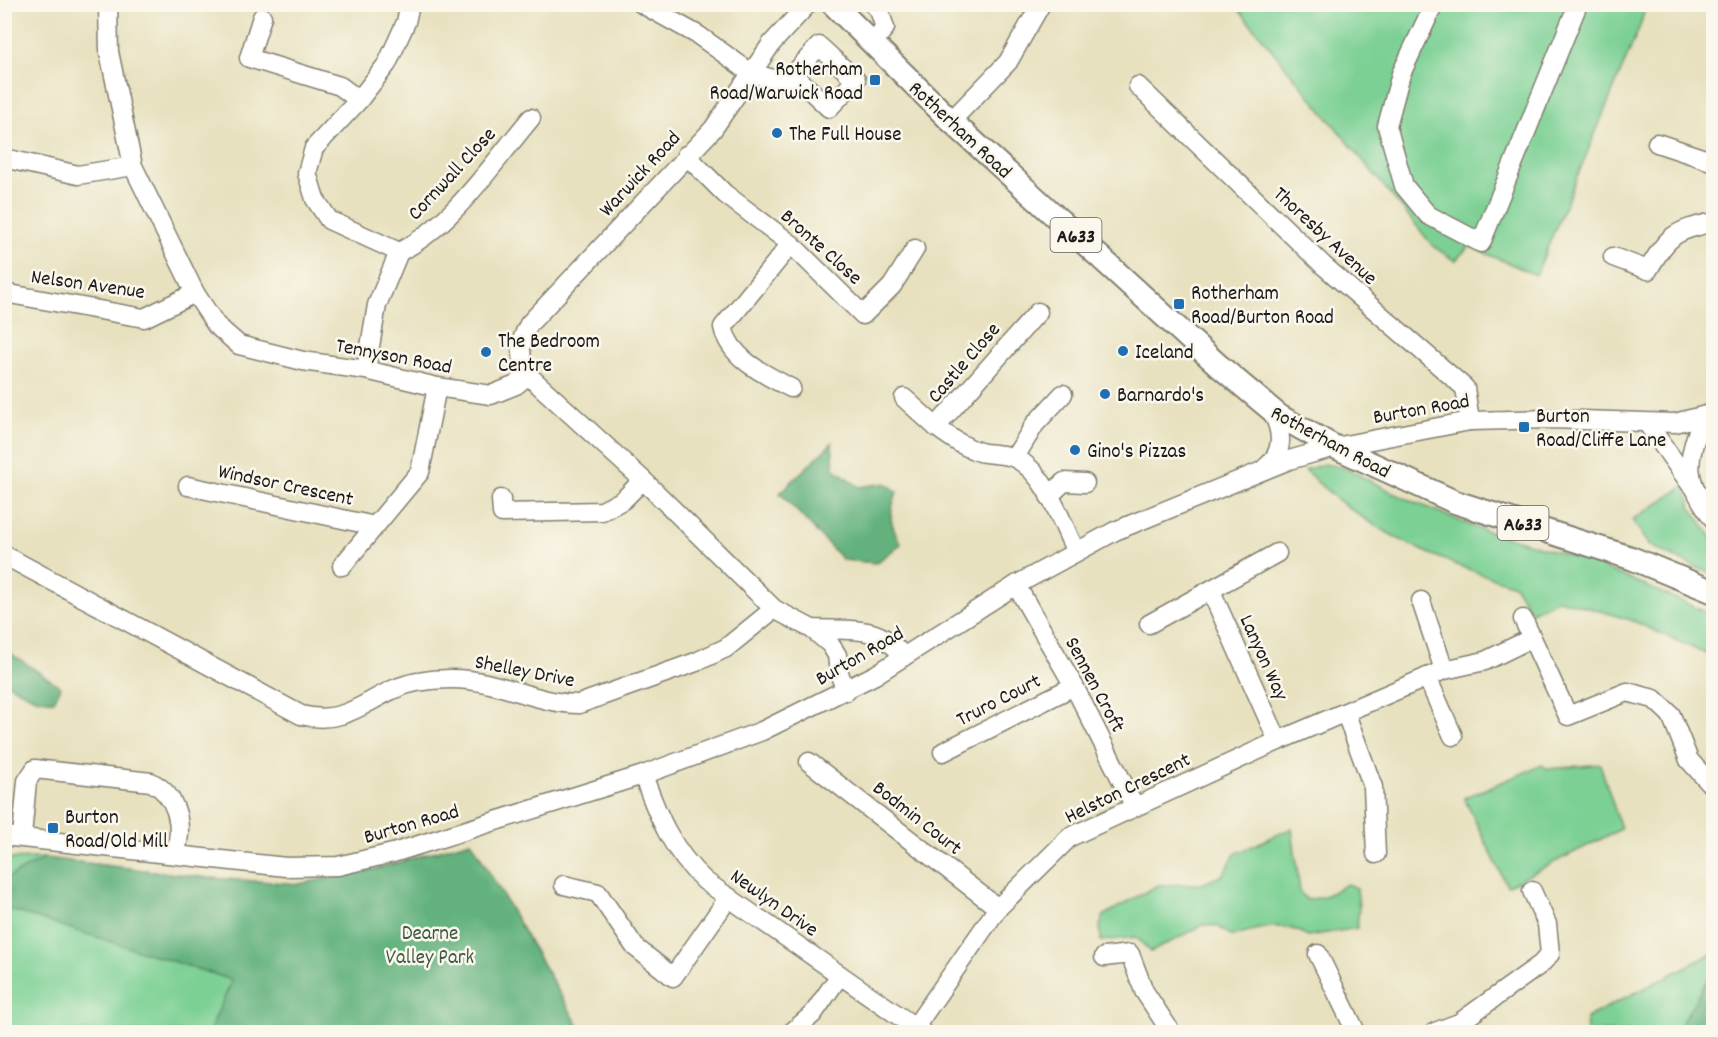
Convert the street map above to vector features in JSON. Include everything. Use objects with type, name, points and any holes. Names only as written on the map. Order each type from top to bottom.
[{"type":"main road","name":"Rotherham Road","points":[[833,4],[951,121],[1271,410],[1335,447],[1455,502],[1630,558],[1713,592]]},
{"type":"street","name":"Tennyson Road","points":[[108,4],[109,52],[133,165],[195,293],[216,325],[239,345],[303,362],[366,370],[437,387],[491,395],[516,385],[528,375]]},
{"type":"street","points":[[366,370],[377,305],[399,252],[329,220],[315,200],[307,173],[314,148],[359,100],[387,64],[406,22],[410,4]]},
{"type":"street","points":[[642,4],[698,35],[751,73],[777,80],[793,75]]},
{"type":"street","name":"Warwick Road","points":[[528,375],[521,359],[520,339],[529,324],[712,129],[772,43],[808,4]]},
{"type":"street","points":[[871,44],[885,28],[879,10],[873,4]]},
{"type":"street","points":[[951,121],[1008,62],[1041,4]]},
{"type":"street","points":[[1434,4],[1401,74],[1387,126],[1404,186],[1428,215],[1481,243],[1578,4]]},
{"type":"street","points":[[262,17],[249,58],[340,86],[359,100]]},
{"type":"street","name":"Thoresby Avenue","points":[[1138,86],[1324,266],[1465,388],[1470,421]]},
{"type":"street","name":"Cornwall Close","points":[[399,252],[416,244],[449,215],[531,118]]},
{"type":"street","points":[[1656,143],[1713,162]]},
{"type":"street","name":"Bronte Close","points":[[686,155],[725,194],[791,244],[863,315],[892,286],[915,249]]},
{"type":"street","points":[[4,158],[78,175],[133,165]]},
{"type":"street","points":[[1613,257],[1648,270],[1665,241],[1685,228],[1713,222]]},
{"type":"street","points":[[790,388],[755,369],[733,348],[723,327],[791,244]]},
{"type":"street","name":"Nelson Avenue","points":[[4,293],[144,318],[195,293]]},
{"type":"street","name":"Castle Close","points":[[1015,457],[981,452],[961,445],[936,427],[1038,312]]},
{"type":"street","points":[[528,375],[643,480],[774,609],[813,629],[837,655],[838,673],[846,691]]},
{"type":"street","name":"Windsor Crescent","points":[[342,566],[420,472],[437,387]]},
{"type":"street","points":[[1064,394],[1035,424],[1015,457],[1026,465],[1049,496],[1076,552]]},
{"type":"street","points":[[904,398],[936,427]]},
{"type":"street","points":[[1262,471],[1272,463],[1280,447],[1280,430],[1271,410]]},
{"type":"street","points":[[1691,485],[1691,458],[1708,415]]},
{"type":"street","name":"Burton Road","points":[[13,836],[286,867],[338,866],[435,841],[643,775],[762,731],[846,691],[1016,585],[1115,531],[1297,457],[1335,447],[1470,421],[1550,419],[1675,423],[1708,415]]},
{"type":"street","points":[[1647,423],[1713,520]]},
{"type":"street","points":[[501,499],[502,513],[602,511],[623,500],[643,480]]},
{"type":"street","points":[[1049,496],[1064,482],[1084,483]]},
{"type":"street","name":"Windsor Crescent","points":[[188,486],[375,526]]},
{"type":"street","points":[[1149,624],[1277,553]]},
{"type":"street","name":"Shelley Drive","points":[[4,555],[224,675],[301,715],[316,719],[331,719],[350,713],[414,682],[440,680],[488,683],[561,704],[579,704],[696,663],[726,648],[774,609]]},
{"type":"street","name":"Sennen Croft","points":[[1016,585],[1074,686],[1134,806]]},
{"type":"street","name":"Lanyon Way","points":[[1211,591],[1278,741]]},
{"type":"street","points":[[1421,601],[1436,673],[1453,736]]},
{"type":"street","points":[[1524,619],[1571,724],[1627,692],[1654,699],[1671,715],[1689,760],[1713,788]]},
{"type":"street","points":[[813,629],[868,629],[888,639],[903,657]]},
{"type":"street","name":"Helston Crescent","points":[[919,1030],[998,908],[1070,837],[1278,741],[1346,714],[1436,673],[1485,661],[1532,638]]},
{"type":"street","name":"Truro Court","points":[[943,752],[1074,686]]},
{"type":"street","points":[[1346,714],[1373,787],[1376,854]]},
{"type":"street","name":"Bodmin Court","points":[[809,762],[998,908]]},
{"type":"street","points":[[13,836],[27,781],[35,769],[151,782],[164,789],[174,802],[178,816],[175,854]]},
{"type":"street","name":"Newlyn Drive","points":[[643,775],[656,812],[677,851],[705,881],[919,1030]]},
{"type":"street","points":[[564,885],[598,893],[635,947],[673,977],[729,897]]},
{"type":"street","points":[[1435,1032],[1461,1028],[1541,964],[1550,954],[1547,924],[1532,891]]},
{"type":"street","points":[[1104,957],[1130,954],[1144,991],[1171,1032]]},
{"type":"street","points":[[1318,954],[1356,1032]]},
{"type":"street","points":[[792,1032],[813,1014],[840,975]]},
{"type":"green space","points":[[1235,5],[1646,5],[1640,26],[1536,275],[1469,246],[1455,261],[1433,246]]},
{"type":"green space","points":[[832,443],[834,468],[859,487],[886,483],[897,492],[891,519],[901,544],[876,563],[843,560],[780,493]]},
{"type":"green space","points":[[1324,464],[1345,468],[1402,497],[1477,528],[1591,562],[1713,615],[1713,657],[1631,620],[1558,599],[1531,612],[1514,585],[1457,565],[1402,541],[1351,510],[1305,470]]},
{"type":"green space","points":[[1685,486],[1692,509],[1713,539],[1713,575],[1650,546],[1632,520]]},
{"type":"green space","points":[[4,649],[61,687],[54,701],[35,698],[5,683]]},
{"type":"green space","points":[[1600,764],[1621,829],[1507,886],[1464,798],[1542,765],[1548,769]]},
{"type":"green space","points":[[1292,828],[1300,892],[1307,900],[1323,897],[1347,884],[1357,888],[1359,908],[1357,928],[1308,936],[1289,928],[1271,927],[1232,936],[1217,926],[1203,925],[1151,952],[1136,937],[1101,941],[1100,926],[1104,915],[1158,885],[1202,884],[1223,875],[1235,854]]},
{"type":"green space","name":"Dearne Valley Park","points":[[471,841],[582,1032],[5,1032],[4,859],[45,858],[209,878],[299,884],[376,869]]},
{"type":"green space","name":"Dearne Valley Park","points":[[471,841],[582,1032],[209,1032],[232,980],[5,908],[5,879],[45,858],[209,878],[299,884],[376,869]]},
{"type":"green space","points":[[1713,953],[1713,1032],[1587,1032],[1586,1018]]},
{"type":"green space","points":[[1713,971],[1713,1032],[1676,1032]]},
{"type":"place","name":"Rotherham Road/Warwick Road","points":[[875,80]]},
{"type":"place","name":"The Full House","points":[[777,133]]},
{"type":"place","name":"Rotherham Road/Burton Road","points":[[1179,304]]},
{"type":"place","name":"Iceland","points":[[1123,351]]},
{"type":"place","name":"The Bedroom Centre","points":[[486,352]]},
{"type":"place","name":"Barnardo's","points":[[1105,394]]},
{"type":"place","name":"Burton Road/Cliffe Lane","points":[[1524,427]]},
{"type":"place","name":"Gino's Pizzas","points":[[1075,450]]},
{"type":"place","name":"Burton Road/Old Mill","points":[[53,828]]}]
